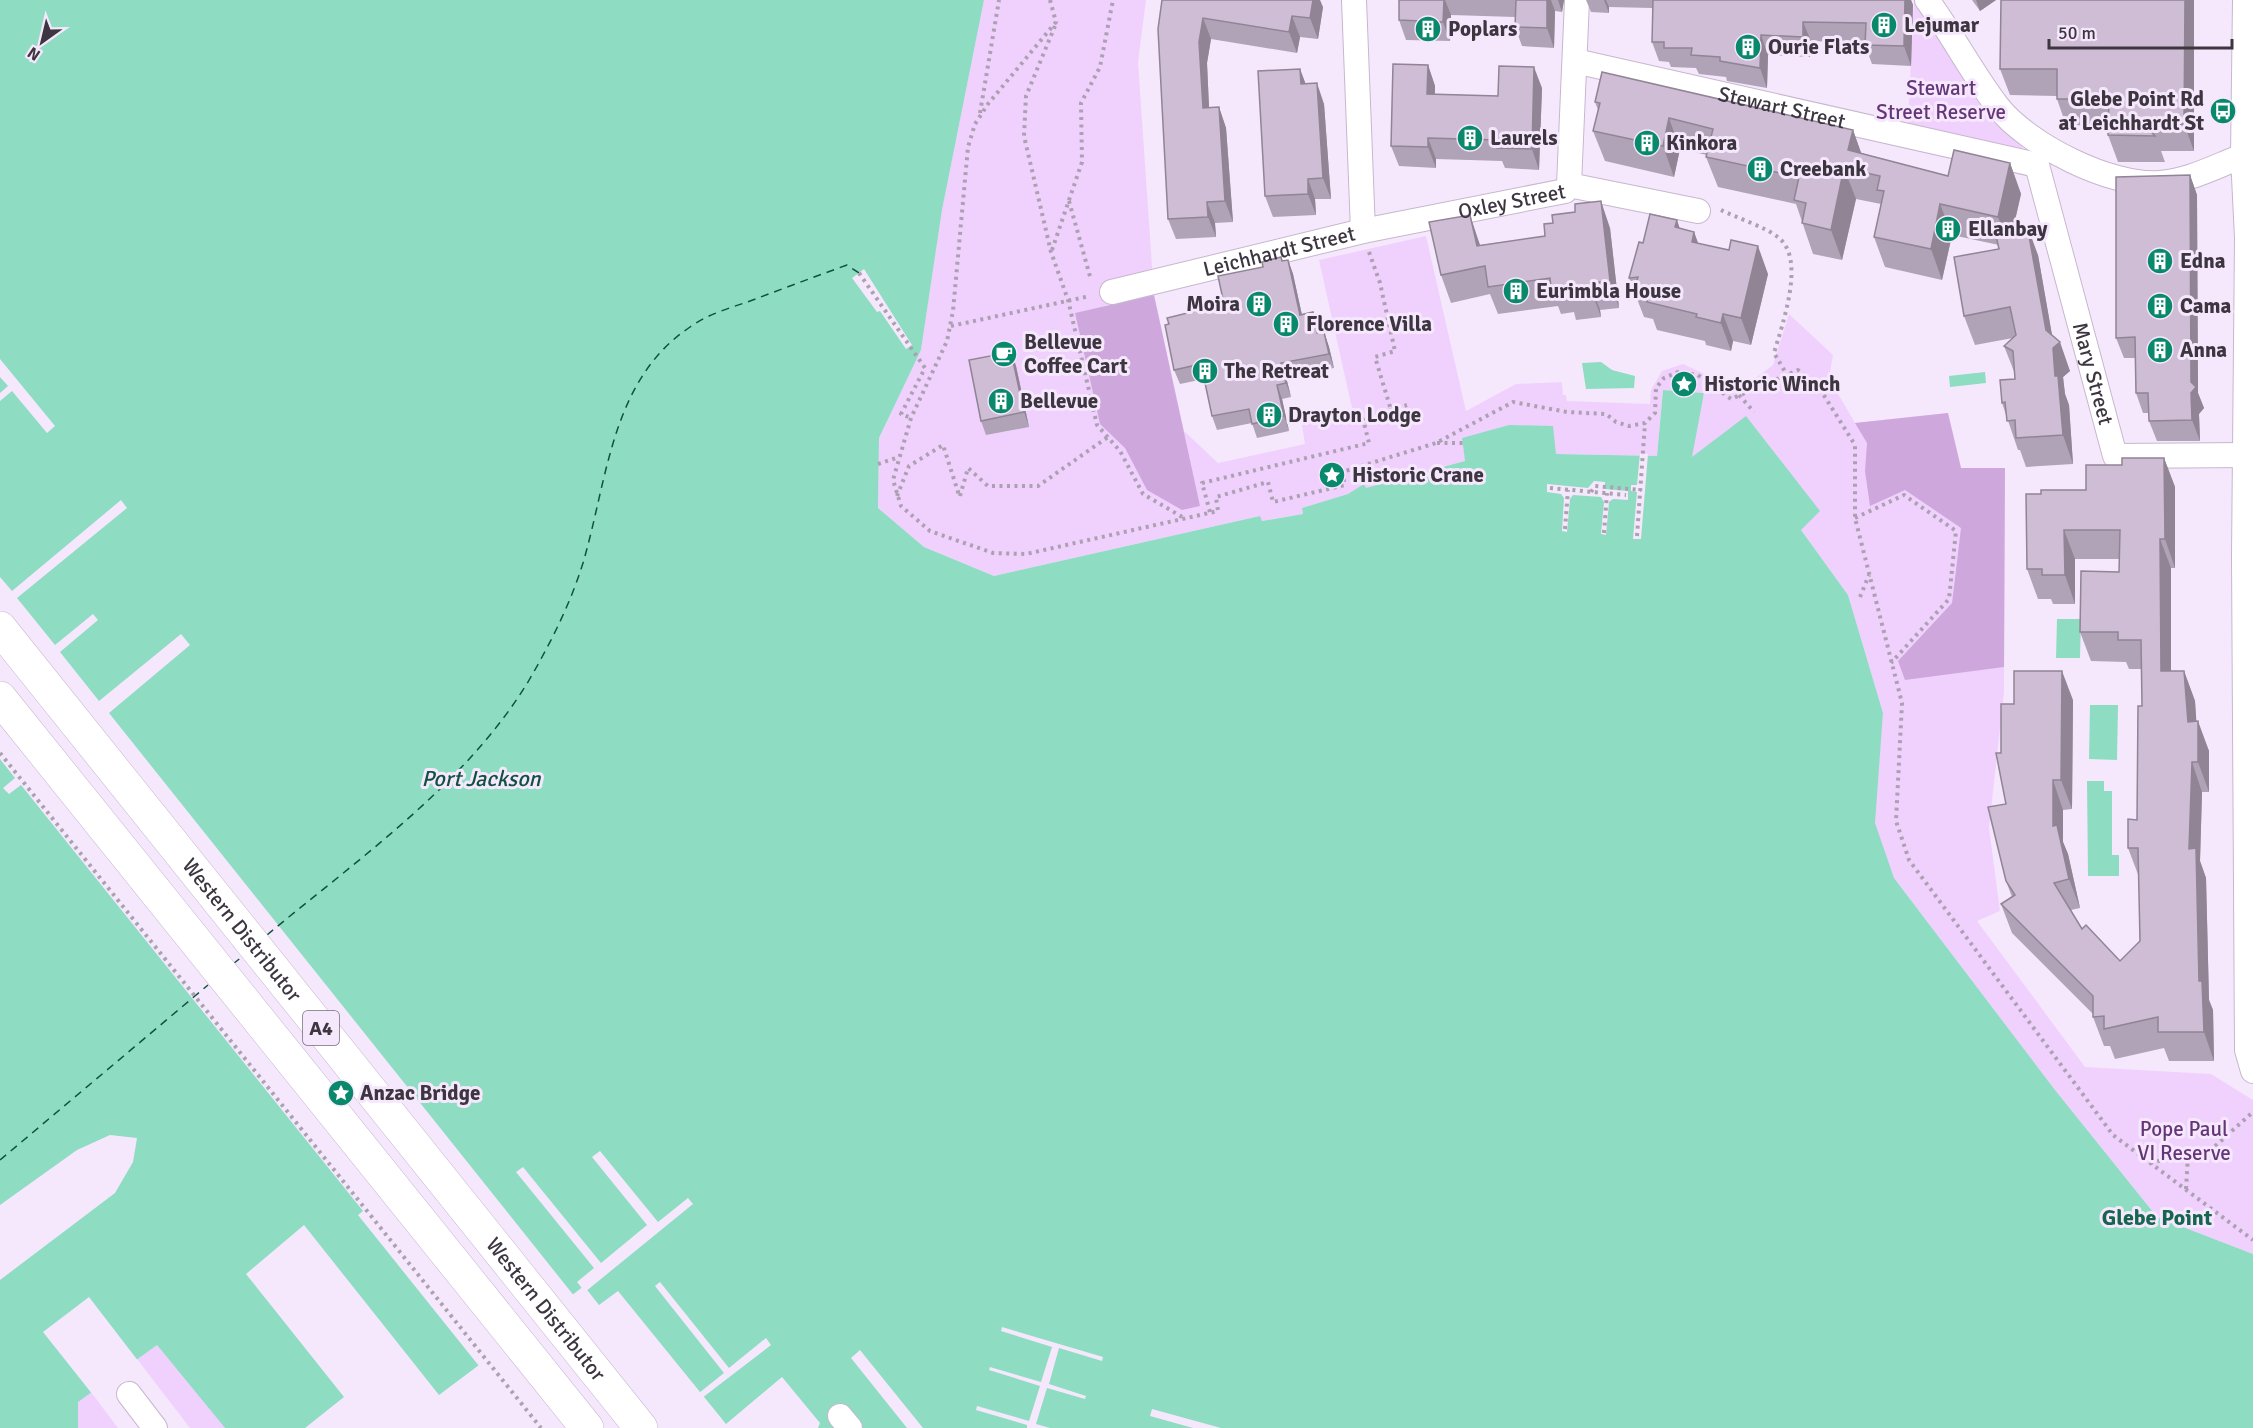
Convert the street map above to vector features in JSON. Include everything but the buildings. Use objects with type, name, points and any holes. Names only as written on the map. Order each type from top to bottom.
[{"type":"highway","name":"Western Distributor","points":[[0,628],[641,1428]]},
{"type":"highway","name":"Western Distributor","points":[[0,698],[587,1428]]},
{"type":"street","name":"Leichhardt Street","points":[[1100,290],[1363,231],[1354,0]]},
{"type":"street","name":"Oxley Street","points":[[1363,231],[1564,192],[1569,185],[1576,0]]},
{"type":"street","points":[[1927,0],[2000,109],[2022,129],[2042,156],[2102,173],[2152,183],[2183,179],[2243,156]]},
{"type":"street","points":[[2245,0],[2243,156],[2250,238],[2247,456],[2249,557],[2247,1050],[2253,1071]]},
{"type":"street","name":"Stewart Street","points":[[1575,61],[2042,156]]},
{"type":"street","name":"Mary Street","points":[[2042,156],[2115,456],[2247,456]]},
{"type":"street","points":[[1569,185],[1698,211]]},
{"type":"street","points":[[129,1394],[155,1428]]},
{"type":"path","points":[[999,0],[979,116],[968,147],[951,326],[943,353],[911,418],[893,480],[897,497],[909,515],[930,531],[976,549],[1009,555],[1061,546],[1218,511],[1216,497],[1268,482],[1273,502],[1345,485],[1341,472],[1436,443],[1513,402],[1567,412],[1606,414],[1616,422],[1629,426],[1645,423],[1655,413],[1656,388],[1664,378],[1678,372],[1698,375],[1731,399],[1798,370],[1820,389],[1855,446],[1855,518],[1902,703],[1896,821],[1909,860],[2113,1135],[2253,1240]]},
{"type":"path","points":[[1050,0],[1056,22],[1026,96],[1024,136],[1051,252],[1068,300],[1097,425],[1120,451],[1143,494],[1184,518]]},
{"type":"path","points":[[1051,252],[1082,162],[1082,103],[1100,67],[1113,0]]},
{"type":"path","points":[[979,116],[1056,22]]},
{"type":"path","points":[[951,326],[1068,300],[1100,290],[1069,201]]},
{"type":"path","points":[[1698,211],[1702,201],[1779,238],[1789,252],[1792,266],[1789,292],[1774,353],[1787,375]]},
{"type":"path","points":[[1363,231],[1380,284],[1395,351],[1375,357],[1392,410]]},
{"type":"path","points":[[859,273],[925,368],[901,414],[911,418]]},
{"type":"path","points":[[1739,395],[1754,411]]},
{"type":"path","points":[[1210,512],[1202,483],[1369,443],[1364,419],[1407,405]]},
{"type":"path","points":[[1637,536],[1645,423]]},
{"type":"path","points":[[897,497],[909,466],[943,445],[960,496],[968,468],[987,486],[1038,486],[1108,437]]},
{"type":"path","points":[[1436,443],[1463,443]]},
{"type":"path","points":[[878,464],[899,457]]},
{"type":"path","points":[[1591,492],[1595,486],[1641,490]]},
{"type":"path","points":[[1550,488],[1626,495]]},
{"type":"path","points":[[1565,529],[1568,490]]},
{"type":"path","points":[[1604,533],[1608,493]]},
{"type":"path","points":[[1855,518],[1904,495],[1956,531],[1949,599],[1891,663]]},
{"type":"path","points":[[1860,597],[1869,575]]},
{"type":"path","points":[[0,753],[541,1428]]},
{"type":"path","points":[[2149,1163],[2213,1148],[2253,1112]]},
{"type":"path","points":[[2186,1190],[2188,1155]]},
{"type":"green space","name":"Pope Paul VI Reserve","points":[[984,0],[1146,0],[1138,62],[1154,295],[1184,431],[1218,463],[1305,444],[1301,419],[1352,408],[1319,260],[1426,236],[1466,411],[1516,384],[1562,382],[1563,395],[1566,395],[1567,401],[1650,404],[1651,390],[1662,371],[1683,364],[1726,384],[1739,385],[1753,380],[1773,365],[1789,314],[1833,355],[1829,378],[1855,423],[1948,413],[1961,468],[2005,468],[2004,692],[1989,828],[2000,911],[1977,921],[2085,1067],[2211,1074],[2253,1100],[2253,1254],[2157,1217],[2055,1090],[1894,878],[1874,824],[1883,713],[1848,595],[1801,530],[1691,458],[1704,393],[1663,390],[1657,456],[1556,454],[1463,443],[1465,461],[1366,489],[1364,485],[1348,494],[1302,508],[1303,514],[1261,521],[1260,516],[994,576],[924,547],[878,508],[879,438],[921,350],[942,210]]},
{"type":"green space","name":"Stewart Street Reserve","points":[[1914,1],[1980,105],[1994,123],[2023,145],[2021,153],[1908,123]]},
{"type":"green space","points":[[157,1345],[225,1428],[190,1428],[137,1359]]},
{"type":"green space","points":[[91,1392],[118,1428],[78,1428],[76,1425],[77,1402]]},
{"type":"shaded area","points":[[1154,295],[1200,506],[1182,510],[1147,490],[1125,448],[1100,424],[1075,313]]},
{"type":"shaded area","points":[[1948,413],[1961,468],[2005,468],[2004,667],[1905,680],[1898,661],[1952,603],[1961,528],[1905,490],[1870,506],[1865,471],[1867,443],[1855,423]]},
{"type":"water","name":"Port Jackson","points":[[0,0],[984,0],[942,210],[921,350],[879,438],[878,508],[924,547],[994,576],[1260,516],[1262,521],[1303,514],[1302,508],[1348,494],[1364,484],[1366,488],[1465,461],[1462,438],[1509,425],[1553,426],[1556,454],[1657,456],[1663,390],[1704,393],[1692,457],[1746,416],[1820,511],[1801,530],[1848,595],[1883,713],[1875,823],[1894,878],[2055,1090],[2157,1217],[2253,1254],[2253,1428],[818,1428],[820,1423],[782,1377],[726,1424],[618,1291],[599,1305],[584,1286],[439,1395],[304,1225],[246,1274],[344,1397],[305,1428],[225,1428],[157,1345],[78,1402],[78,1428],[0,1428]]},
{"type":"water","points":[[1601,362],[1612,370],[1635,376],[1634,388],[1586,389],[1582,363]]},
{"type":"water","points":[[1985,372],[1986,383],[1950,387],[1949,376]]},
{"type":"water","points":[[2057,619],[2081,619],[2080,658],[2056,658]]},
{"type":"water","points":[[2090,705],[2118,705],[2117,760],[2089,759]]},
{"type":"water","points":[[2087,781],[2104,781],[2104,791],[2112,791],[2112,855],[2119,855],[2119,876],[2088,876]]},
{"type":"pier","points":[[864,269],[912,345],[906,349],[880,311],[877,312],[852,278]]},
{"type":"pier","points":[[0,359],[55,426],[47,433],[12,391],[0,401],[0,393],[8,386],[0,377]]},
{"type":"pier","points":[[1640,453],[1648,454],[1641,539],[1633,539],[1637,492],[1631,491],[1631,485],[1637,485]]},
{"type":"pier","points":[[1594,481],[1605,482],[1605,489],[1628,491],[1628,500],[1613,499],[1609,502],[1606,535],[1601,534],[1604,502],[1601,497],[1573,495],[1570,499],[1567,532],[1562,531],[1564,498],[1561,494],[1547,492],[1547,484],[1588,488]]},
{"type":"pier","name":"Anzac Bridge","points":[[121,500],[127,508],[17,598],[55,645],[93,614],[98,620],[60,652],[99,701],[181,634],[190,645],[109,713],[575,1297],[485,1364],[479,1366],[358,1215],[363,1211],[21,785],[9,794],[3,788],[15,778],[0,759],[0,577],[12,591]]},
{"type":"pier","points":[[110,1135],[137,1138],[133,1162],[115,1193],[0,1280],[0,1205],[77,1150]]},
{"type":"pier","points":[[600,1151],[658,1222],[688,1198],[693,1204],[585,1292],[577,1282],[594,1268],[516,1172],[523,1167],[601,1263],[647,1225],[592,1157]]},
{"type":"pier","points":[[660,1282],[729,1368],[766,1338],[771,1345],[702,1398],[699,1393],[724,1373],[655,1286]]},
{"type":"pier","points":[[89,1297],[139,1362],[93,1395],[43,1332]]},
{"type":"pier","points":[[1002,1327],[1103,1357],[1102,1361],[1059,1348],[1049,1384],[1086,1396],[1085,1399],[1047,1388],[1036,1424],[1050,1428],[1027,1428],[1027,1425],[976,1410],[977,1406],[1029,1421],[1040,1386],[989,1370],[990,1367],[1041,1382],[1052,1347],[1001,1331]]},
{"type":"pier","points":[[860,1350],[923,1428],[907,1428],[851,1358]]},
{"type":"pier","points":[[1152,1409],[1221,1428],[1193,1428],[1150,1416]]},
{"type":"ferry route","points":[[267,935],[373,849],[442,787],[502,719],[528,682],[559,624],[578,579],[616,433],[628,403],[643,374],[664,349],[690,327],[719,312],[847,265],[859,273]]},
{"type":"ferry route","points":[[233,964],[243,956]]},
{"type":"ferry route","points":[[0,1160],[208,985]]},
{"type":"place","name":"Lejumar","points":[[1884,25]]},
{"type":"place","name":"Poplars","points":[[1428,29]]},
{"type":"place","name":"Ourie Flats","points":[[1748,47]]},
{"type":"place","name":"Glebe Point Rd at Leichhardt St","points":[[2223,111]]},
{"type":"place","name":"Laurels","points":[[1470,138]]},
{"type":"place","name":"Kinkora","points":[[1647,143]]},
{"type":"place","name":"Creebank","points":[[1760,169]]},
{"type":"place","name":"Ellanbay","points":[[1948,229]]},
{"type":"place","name":"Edna","points":[[2160,261]]},
{"type":"place","name":"Eurimbla House","points":[[1516,291]]},
{"type":"place","name":"Moira","points":[[1259,304]]},
{"type":"place","name":"Cama","points":[[2160,306]]},
{"type":"place","name":"Florence Villa","points":[[1286,324]]},
{"type":"place","name":"Anna","points":[[2160,350]]},
{"type":"place","name":"Bellevue Coffee Cart","points":[[1004,354]]},
{"type":"place","name":"The Retreat","points":[[1205,371]]},
{"type":"place","name":"Historic Winch","points":[[1684,384]]},
{"type":"place","name":"Bellevue","points":[[1001,401]]},
{"type":"place","name":"Drayton Lodge","points":[[1269,415]]},
{"type":"place","name":"Historic Crane","points":[[1332,475]]},
{"type":"place","name":"Anzac Bridge","points":[[341,1093]]},
{"type":"district","name":"Glebe Point","points":[[2157,1217]]}]
